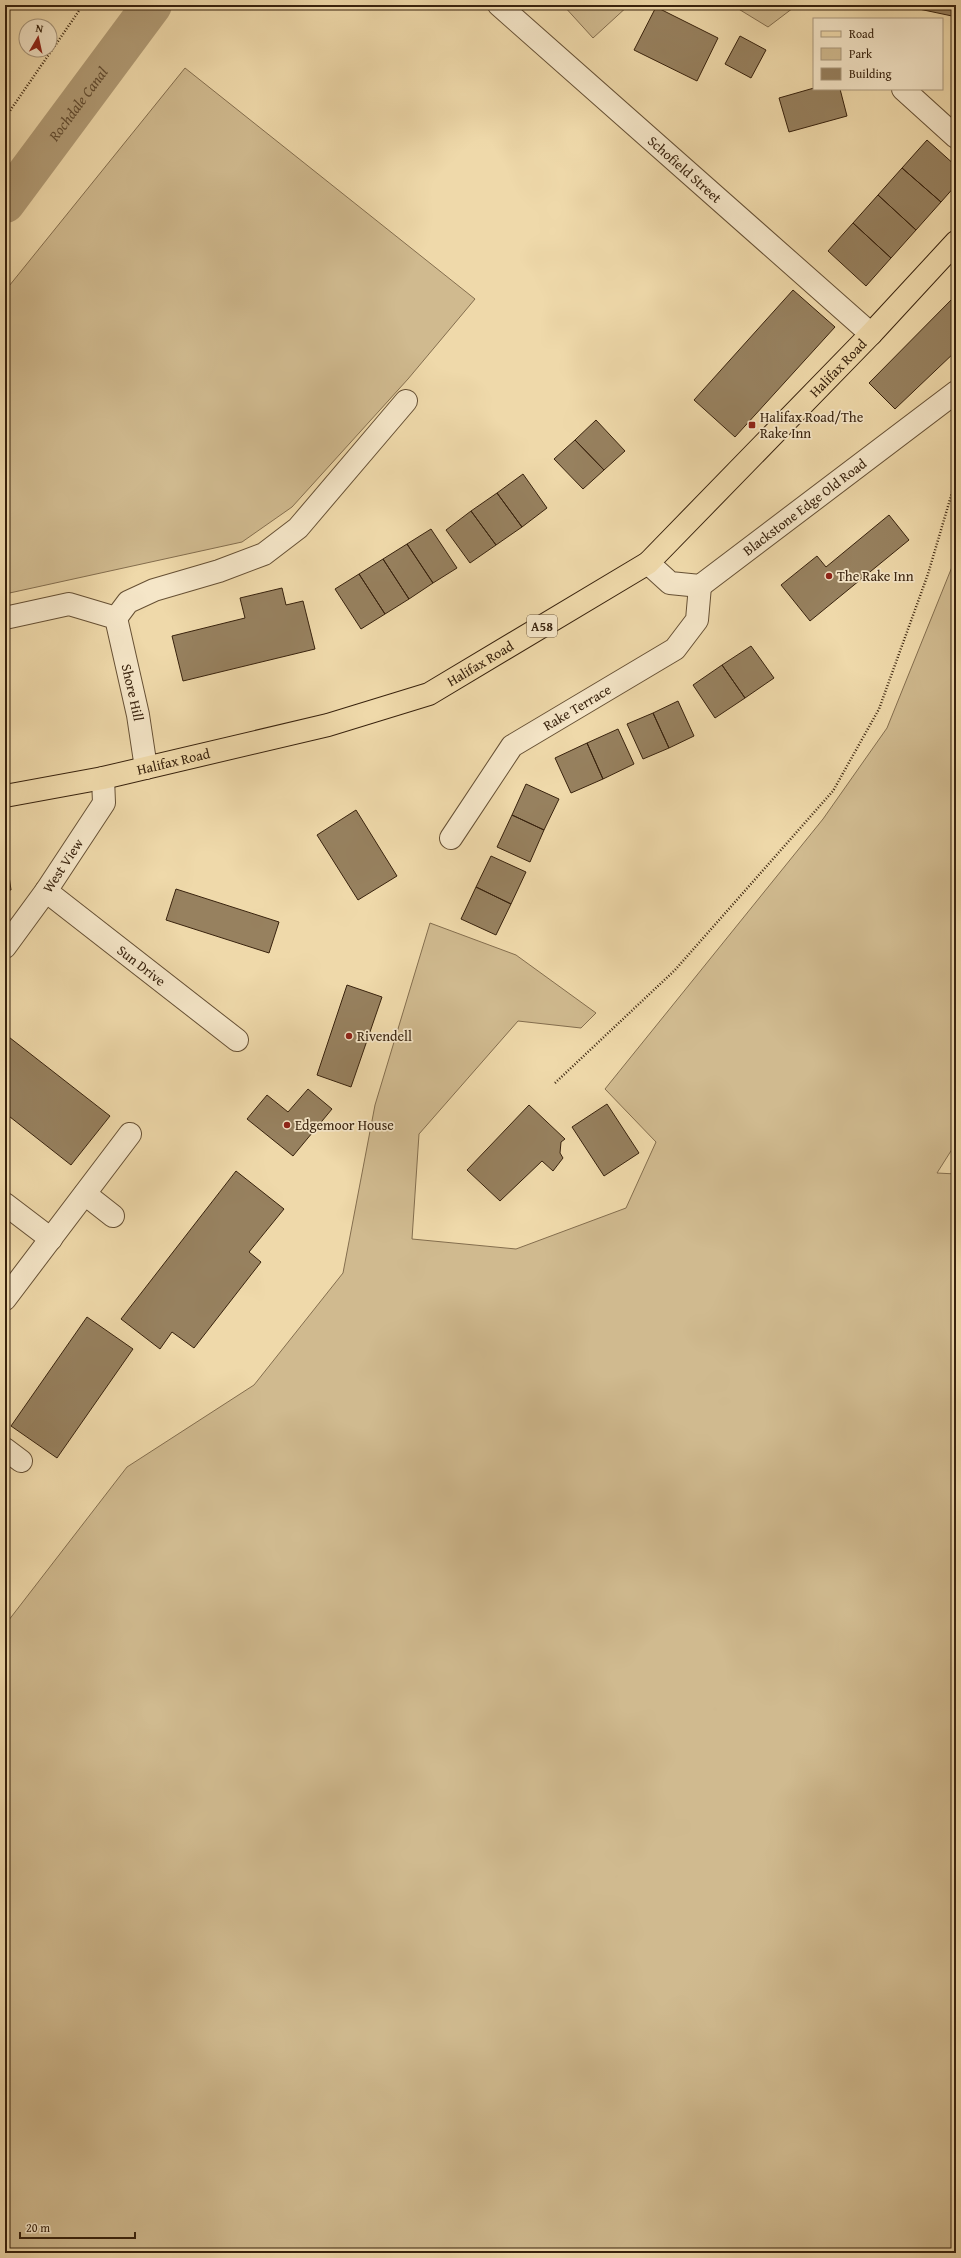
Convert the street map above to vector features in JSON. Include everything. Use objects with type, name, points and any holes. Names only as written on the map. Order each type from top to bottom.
[{"type":"main road","name":"Halifax Road","points":[[5,796],[103,778],[328,725],[429,694],[648,562],[871,334],[956,242]]},
{"type":"street","name":"Schofield Street","points":[[499,5],[871,334]]},
{"type":"street","points":[[904,90],[956,137]]},
{"type":"street","name":"Blackstone Edge Old Road","points":[[700,586],[956,392]]},
{"type":"street","points":[[5,618],[69,604],[116,618],[128,602],[154,590],[219,571],[264,554],[298,528],[406,401]]},
{"type":"street","points":[[648,562],[670,583],[700,586]]},
{"type":"street","name":"Rake Terrace","points":[[451,838],[512,746],[675,649],[697,620],[700,586]]},
{"type":"street","name":"Shore Hill","points":[[116,618],[138,715],[146,768]]},
{"type":"street","name":"West View","points":[[5,947],[46,891],[104,803],[103,778]]},
{"type":"street","name":"Sun Drive","points":[[46,891],[237,1040]]},
{"type":"street","points":[[5,1299],[130,1134]]},
{"type":"street","points":[[85,1194],[113,1216]]},
{"type":"street","points":[[5,1204],[51,1239]]},
{"type":"path","points":[[5,118],[83,5]]},
{"type":"path","points":[[555,1083],[675,970],[833,791],[879,708],[928,574],[956,479]]},
{"type":"green space","points":[[563,5],[629,5],[593,38]]},
{"type":"green space","points":[[732,5],[797,5],[768,27]]},
{"type":"green space","points":[[185,68],[475,299],[408,379],[292,507],[242,542],[5,594],[5,291]]},
{"type":"green space","points":[[956,557],[956,1143],[937,1173],[956,1174],[956,2253],[5,2253],[5,1625],[127,1467],[254,1385],[343,1273],[375,1105],[430,923],[516,955],[596,1013],[581,1028],[518,1021],[419,1134],[412,1239],[516,1249],[626,1208],[656,1142],[605,1089],[823,819],[887,728]]},
{"type":"building","points":[[900,5],[954,5],[952,16]]},
{"type":"building","points":[[656,7],[718,38],[697,81],[634,50]]},
{"type":"building","points":[[740,36],[766,50],[751,78],[725,64]]},
{"type":"building","points":[[813,88],[813,90],[840,90],[847,116],[789,132],[779,98]]},
{"type":"building","points":[[927,140],[956,166],[956,185],[941,202],[902,168]]},
{"type":"building","points":[[902,168],[941,202],[916,230],[878,195]]},
{"type":"building","points":[[878,195],[916,230],[891,258],[853,223]]},
{"type":"building","points":[[853,223],[891,258],[866,286],[828,251]]},
{"type":"building","points":[[793,290],[835,327],[735,437],[694,400]]},
{"type":"building","points":[[956,295],[956,351],[895,409],[869,383]]},
{"type":"building","points":[[596,420],[625,451],[604,470],[575,440]]},
{"type":"building","points":[[575,440],[604,470],[583,489],[554,459]]},
{"type":"building","points":[[523,474],[547,508],[522,527],[497,493]]},
{"type":"building","points":[[497,493],[522,527],[496,545],[471,511]]},
{"type":"building","points":[[471,511],[496,545],[470,563],[446,530]]},
{"type":"building","name":"The Rake Inn","points":[[889,515],[909,540],[810,621],[781,585],[817,556],[826,567]]},
{"type":"building","points":[[431,529],[457,568],[433,583],[407,544]]},
{"type":"building","points":[[407,544],[433,583],[409,599],[383,559]]},
{"type":"building","points":[[383,559],[409,599],[385,614],[359,574]]},
{"type":"building","points":[[359,574],[385,614],[361,629],[335,589]]},
{"type":"building","points":[[282,588],[286,605],[303,601],[315,649],[183,681],[172,636],[245,618],[240,598]]},
{"type":"building","points":[[751,646],[774,678],[745,698],[722,665]]},
{"type":"building","points":[[722,665],[745,698],[715,718],[693,685]]},
{"type":"building","points":[[678,701],[694,736],[669,748],[653,713]]},
{"type":"building","points":[[653,713],[669,748],[643,759],[627,724]]},
{"type":"building","points":[[618,729],[634,764],[603,779],[587,743]]},
{"type":"building","points":[[587,743],[603,779],[571,793],[555,758]]},
{"type":"building","points":[[526,784],[559,799],[544,830],[512,815]]},
{"type":"building","points":[[356,810],[397,876],[358,900],[317,835]]},
{"type":"building","points":[[512,815],[544,830],[530,862],[497,847]]},
{"type":"building","points":[[5,847],[11,890],[5,890]]},
{"type":"building","points":[[491,856],[526,872],[511,904],[476,887]]},
{"type":"building","points":[[476,887],[511,904],[496,935],[461,919]]},
{"type":"building","points":[[176,889],[279,922],[269,953],[166,920]]},
{"type":"building","name":"Rivendell","points":[[347,985],[382,997],[351,1087],[317,1075]]},
{"type":"building","points":[[5,1034],[110,1116],[71,1165],[5,1113]]},
{"type":"building","name":"Edgemoor House","points":[[308,1089],[332,1109],[293,1156],[247,1119],[267,1095],[288,1112]]},
{"type":"building","points":[[607,1104],[639,1153],[604,1176],[572,1127]]},
{"type":"building","points":[[529,1105],[565,1139],[561,1142],[560,1153],[563,1158],[553,1171],[542,1161],[500,1201],[467,1170]]},
{"type":"building","points":[[236,1171],[284,1209],[249,1252],[261,1262],[194,1348],[172,1332],[160,1349],[121,1319]]},
{"type":"building","points":[[87,1317],[133,1349],[57,1458],[11,1426]]},
{"type":"waterway","name":"Rochdale Canal","points":[[5,203],[152,5]]},
{"type":"place","name":"Halifax Road/The Rake Inn","points":[[752,425]]},
{"type":"place","name":"The Rake Inn","points":[[829,576]]},
{"type":"place","name":"Rivendell","points":[[349,1036]]},
{"type":"place","name":"Edgemoor House","points":[[287,1125]]}]
